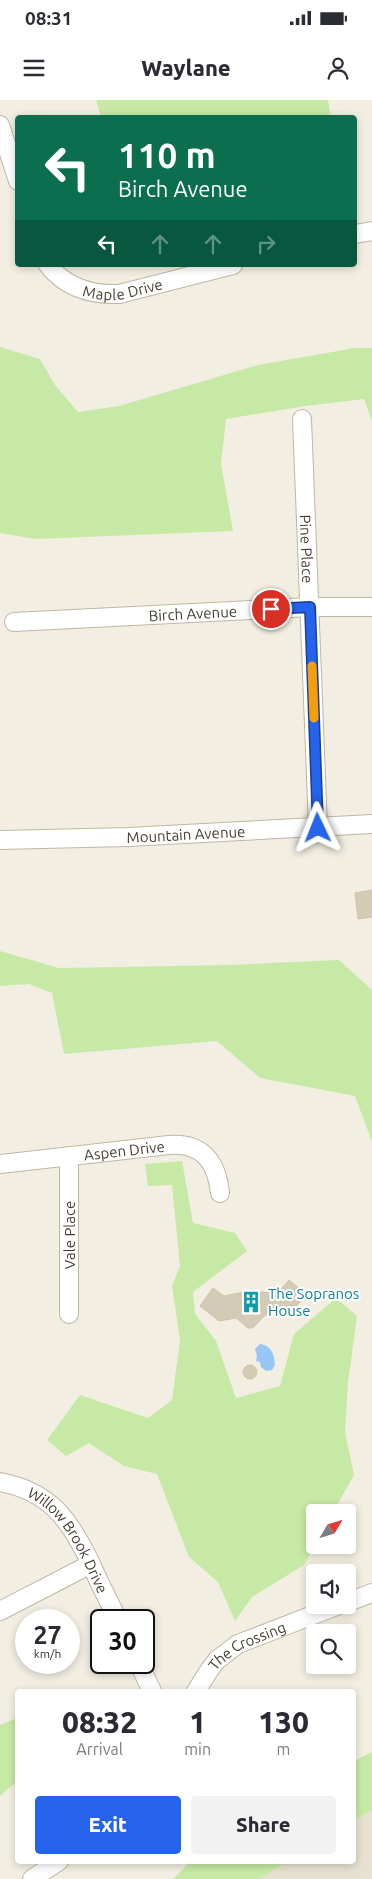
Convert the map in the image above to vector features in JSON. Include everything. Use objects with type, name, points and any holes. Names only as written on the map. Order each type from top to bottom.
[{"type":"street","points":[[0,125],[15,172]]},
{"type":"street","points":[[357,234],[372,231]]},
{"type":"street","name":"Maple Drive","points":[[50,267],[60,278],[73,286],[103,295],[119,294],[226,267]]},
{"type":"street","name":"Pine Place","points":[[302,420],[318,828]]},
{"type":"street","name":"Birch Avenue","points":[[14,622],[310,607],[372,607]]},
{"type":"street","name":"Mountain Avenue","points":[[0,840],[128,837],[372,824]]},
{"type":"street","name":"Aspen Drive","points":[[0,1164],[169,1145],[186,1146],[201,1152],[212,1163],[216,1169],[220,1193]]},
{"type":"street","name":"Vale Place","points":[[69,1156],[69,1314]]},
{"type":"street","name":"Willow Brook Drive","points":[[0,1482],[22,1487],[35,1493],[56,1509],[73,1529],[113,1609]]},
{"type":"street","points":[[0,1611],[91,1564]]},
{"type":"street","points":[[356,1599],[372,1593]]},
{"type":"street","name":"The Crossing","points":[[197,1689],[217,1660],[238,1644],[316,1614]]},
{"type":"street","points":[[144,1674],[151,1689]]},
{"type":"street","points":[[32,1879],[54,1864]]},
{"type":"shaded area","points":[[372,1810],[372,1879],[259,1879],[283,1864],[356,1864],[356,1820]]},
{"type":"green space","points":[[96,100],[328,100],[331,115],[100,115]]},
{"type":"green space","points":[[0,347],[40,359],[55,385],[78,412],[119,406],[258,365],[355,348],[372,348],[372,421],[364,399],[305,406],[226,419],[221,464],[233,531],[36,539],[0,533]]},
{"type":"green space","points":[[0,951],[59,968],[229,965],[339,960],[372,990],[372,1142],[355,1096],[260,1078],[217,1041],[64,1054],[52,993],[29,984],[0,986]]},
{"type":"green space","points":[[182,1161],[193,1223],[235,1233],[247,1251],[193,1292],[195,1314],[216,1341],[236,1398],[280,1386],[294,1334],[336,1298],[357,1316],[348,1383],[345,1432],[354,1475],[338,1504],[306,1504],[306,1554],[310,1554],[304,1565],[252,1597],[235,1621],[218,1582],[189,1557],[157,1474],[124,1466],[89,1443],[66,1456],[47,1440],[80,1395],[148,1418],[172,1400],[180,1340],[172,1286],[180,1266],[172,1185],[148,1186],[145,1164]]},
{"type":"green space","points":[[15,1719],[15,1783],[0,1796],[0,1725]]},
{"type":"green space","points":[[372,1752],[372,1810],[356,1820],[356,1760]]},
{"type":"green space","points":[[188,1864],[283,1864],[259,1879],[173,1879]]},
{"type":"water","points":[[260,1344],[270,1349],[273,1354],[275,1365],[272,1370],[266,1371],[261,1367],[260,1362],[256,1361],[255,1349]]},
{"type":"building","points":[[372,890],[372,917],[358,919],[355,893]]},
{"type":"building","name":"The Sopranos House","points":[[289,1280],[306,1294],[292,1312],[284,1306],[270,1308],[270,1313],[264,1316],[253,1328],[248,1328],[236,1318],[219,1321],[200,1306],[213,1288],[224,1296],[255,1290],[255,1293],[264,1293],[280,1290]]},
{"type":"building","points":[[250,1365],[255,1367],[257,1372],[255,1377],[250,1379],[245,1377],[243,1372],[245,1367]]},
{"type":"slow traffic","points":[[312,666],[314,718]]},
{"type":"place","name":"The Sopranos House","points":[[251,1302]]},
{"type":"route","points":[[271,609],[310,607],[318,828]]}]
